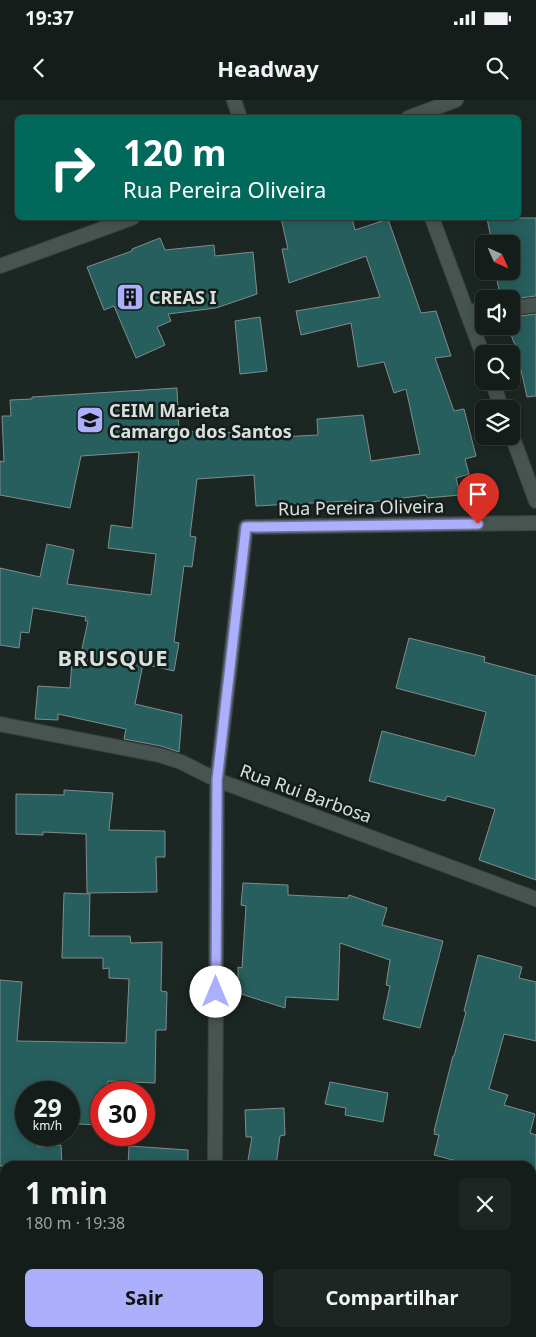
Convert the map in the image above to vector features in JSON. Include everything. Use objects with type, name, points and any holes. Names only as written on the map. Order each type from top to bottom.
[{"type":"street","points":[[234,100],[239,115]]},
{"type":"street","points":[[416,115],[456,100]]},
{"type":"street","points":[[0,266],[126,220]]},
{"type":"street","points":[[433,220],[479,345]]},
{"type":"street","points":[[520,307],[536,306]]},
{"type":"street","points":[[467,312],[475,311]]},
{"type":"street","points":[[515,445],[536,501]]},
{"type":"street","name":"Rua Pereira Oliveira","points":[[217,780],[246,527],[536,523]]},
{"type":"street","name":"Rua Rui Barbosa","points":[[0,724],[159,754],[181,762],[217,780],[536,899]]},
{"type":"street","points":[[215,1161],[217,780]]},
{"type":"building","points":[[536,218],[536,296],[520,298],[520,290],[499,290],[497,280],[520,280],[520,235],[490,235],[487,220]]},
{"type":"building","points":[[281,220],[352,220],[355,230],[388,220],[421,313],[436,311],[451,356],[435,358],[454,411],[464,409],[476,456],[465,459],[469,474],[456,478],[460,495],[427,498],[426,495],[371,502],[371,504],[348,505],[348,501],[256,506],[254,475],[197,479],[190,536],[196,537],[192,567],[184,566],[174,642],[179,643],[174,671],[143,664],[135,704],[182,715],[179,752],[161,746],[124,739],[126,729],[58,714],[58,720],[35,719],[38,686],[70,688],[72,660],[79,662],[88,621],[85,621],[86,617],[33,608],[29,633],[21,632],[19,648],[0,645],[0,568],[40,577],[47,544],[74,550],[67,584],[151,595],[156,554],[108,548],[111,525],[132,528],[139,452],[81,456],[70,508],[0,495],[0,461],[4,462],[2,416],[11,416],[10,400],[177,388],[179,433],[212,430],[212,434],[239,432],[239,439],[318,435],[317,419],[363,415],[371,461],[420,454],[406,389],[394,393],[384,362],[358,367],[351,323],[301,335],[296,311],[380,297],[366,256],[289,283],[282,249],[288,249]]},
{"type":"building","points":[[160,238],[165,250],[214,245],[215,256],[253,252],[257,294],[216,308],[168,314],[171,321],[157,327],[165,345],[136,358],[114,306],[104,310],[87,267],[132,251],[132,249]]},
{"type":"building","points":[[536,314],[536,396],[527,397],[520,366],[520,345],[515,345],[511,335],[520,335],[520,316]]},
{"type":"building","points":[[260,317],[267,371],[240,374],[235,321]]},
{"type":"building","points":[[409,638],[485,657],[484,662],[536,676],[536,880],[479,860],[495,809],[447,796],[445,801],[369,781],[382,731],[475,756],[486,712],[396,688]]},
{"type":"building","points":[[64,790],[113,793],[109,830],[165,831],[165,857],[156,857],[157,892],[87,893],[86,834],[43,832],[43,835],[16,834],[16,794],[64,795]]},
{"type":"building","points":[[243,883],[288,885],[288,895],[348,898],[349,895],[387,908],[382,925],[443,941],[420,1028],[383,1019],[390,986],[386,985],[390,960],[340,943],[338,1000],[286,997],[285,1008],[238,993],[238,967],[242,968],[246,906],[241,905]]},
{"type":"building","points":[[64,893],[90,894],[89,936],[130,936],[131,943],[162,942],[161,991],[167,992],[166,1030],[156,1030],[155,1083],[155,1081],[90,1081],[90,1125],[80,1124],[80,1081],[15,1081],[15,1146],[61,1146],[62,1161],[0,1161],[0,980],[22,982],[17,1041],[126,1043],[129,979],[109,978],[109,968],[103,969],[103,958],[62,958]]},
{"type":"building","points":[[478,955],[522,967],[519,978],[536,982],[536,1041],[504,1034],[489,1089],[508,1095],[504,1105],[535,1114],[530,1133],[536,1135],[536,1161],[457,1161],[434,1155],[439,1135],[434,1134],[434,1131],[466,1012],[464,1011]]},
{"type":"building","points":[[330,1082],[388,1093],[383,1122],[345,1115],[346,1108],[325,1104]]},
{"type":"building","points":[[284,1108],[285,1135],[280,1136],[277,1161],[248,1161],[252,1137],[246,1137],[245,1110]]},
{"type":"building","points":[[129,1146],[188,1150],[188,1161],[128,1161]]},
{"type":"place","name":"CREAS I","points":[[130,297]]},
{"type":"place","name":"CEIM Marieta Camargo dos Santos","points":[[90,420]]},
{"type":"district","name":"BRUSQUE","points":[[113,657]]},
{"type":"route","points":[[216,992],[217,780],[246,527],[478,524]]}]
